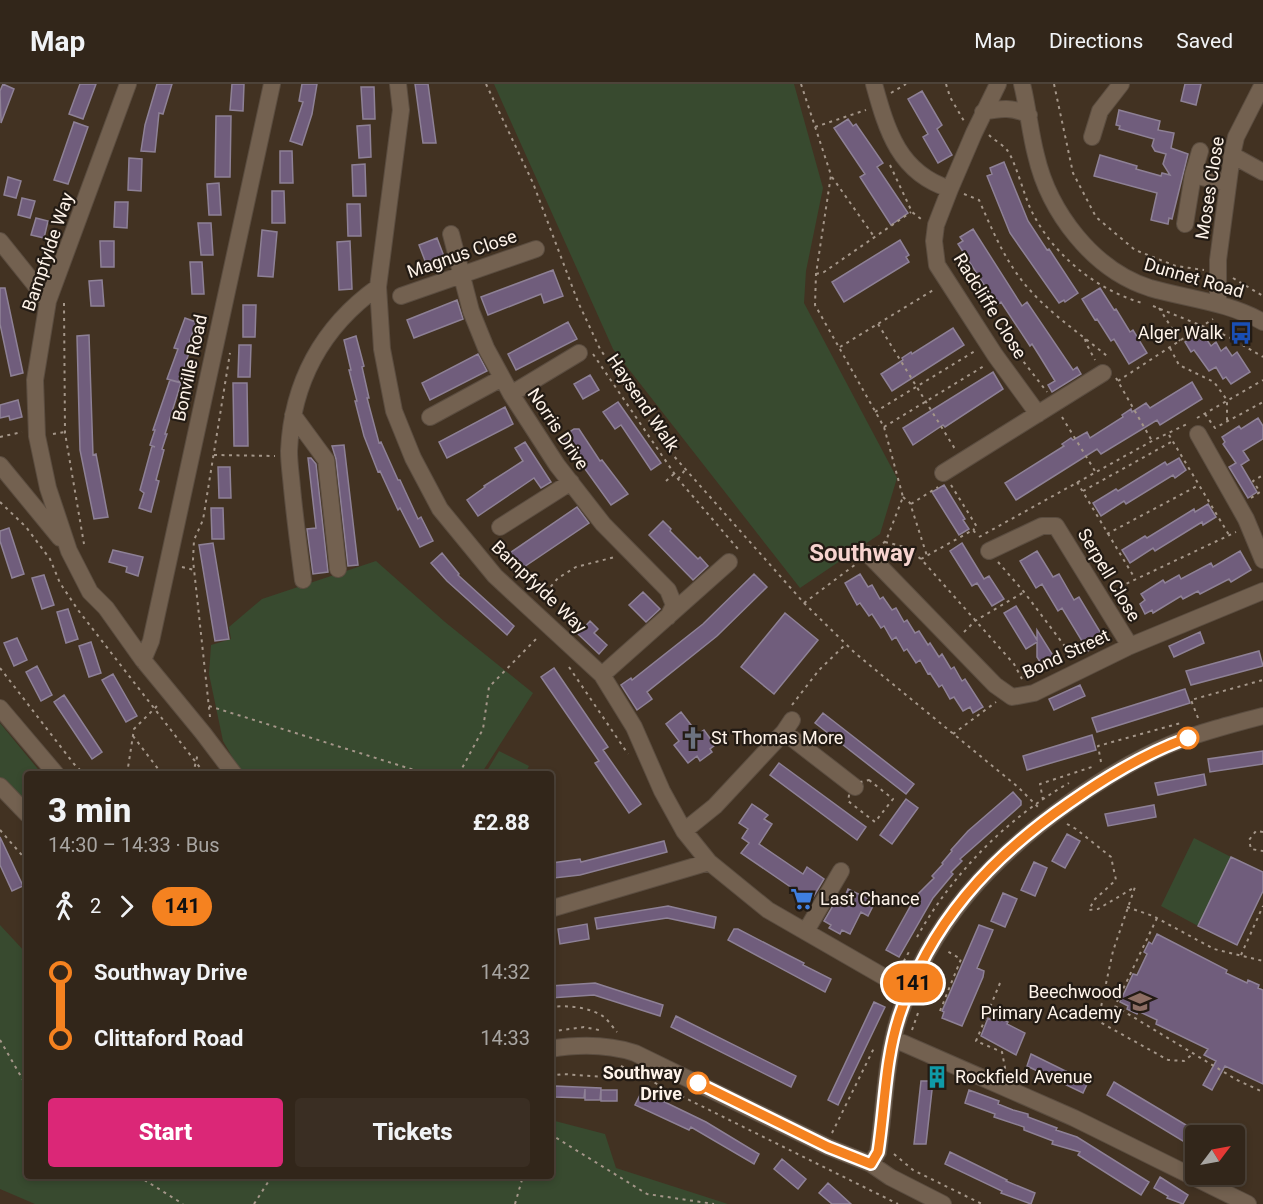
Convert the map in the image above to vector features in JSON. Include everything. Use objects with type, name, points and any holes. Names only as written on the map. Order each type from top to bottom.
[{"type":"street","name":"Bampfylde Way","points":[[128,84],[56,299],[35,380],[36,428],[48,488],[77,550],[90,592],[106,608],[143,660],[232,771]]},
{"type":"street","name":"Bonville Road","points":[[143,660],[151,641],[272,84]]},
{"type":"street","name":"Bampfylde Way","points":[[398,84],[401,110],[378,287],[382,349],[394,411],[413,458],[440,509],[467,545],[495,576],[602,675],[634,727],[662,791],[684,831],[709,862],[768,910],[893,982],[910,988]]},
{"type":"street","points":[[874,84],[891,139],[906,162],[933,184],[950,189]]},
{"type":"street","name":"Radcliffe Close","points":[[998,84],[983,112],[950,189],[936,225],[934,241],[938,265],[948,282],[993,352],[1038,414]]},
{"type":"street","name":"Dunnet Road","points":[[1022,84],[1036,156],[1050,197],[1072,230],[1091,251],[1117,272],[1141,285],[1218,309],[1251,315],[1263,322]]},
{"type":"street","points":[[1092,137],[1100,111],[1121,84]]},
{"type":"street","name":"Moses Close","points":[[1218,309],[1218,272],[1232,155],[1236,137],[1263,84]]},
{"type":"street","points":[[983,112],[1003,108],[1017,109],[1029,115]]},
{"type":"street","points":[[1185,224],[1200,150]]},
{"type":"street","points":[[1232,155],[1263,172]]},
{"type":"street","points":[[1193,176],[1227,183]]},
{"type":"street","name":"Norris Drive","points":[[451,234],[478,330],[511,394],[571,482],[603,524],[672,596],[674,605],[668,617]]},
{"type":"street","points":[[0,241],[56,299]]},
{"type":"street","name":"Magnus Close","points":[[401,296],[536,249]]},
{"type":"street","points":[[303,580],[289,456],[293,415],[304,375],[332,328],[360,300],[378,287]]},
{"type":"street","points":[[511,394],[586,353]]},
{"type":"street","points":[[946,477],[962,461],[1038,414],[1111,373]]},
{"type":"street","points":[[430,417],[502,378]]},
{"type":"street","points":[[293,415],[326,460],[338,569]]},
{"type":"street","points":[[1198,434],[1249,526],[1263,560]]},
{"type":"street","points":[[0,465],[77,550]]},
{"type":"street","points":[[500,527],[571,482]]},
{"type":"street","points":[[26,496],[48,488]]},
{"type":"street","name":"Serpell Close","points":[[989,552],[1042,526],[1056,526],[1130,646]]},
{"type":"street","name":"Bond Street","points":[[868,554],[893,569],[995,685],[1012,697],[1029,694],[1130,646],[1263,591]]},
{"type":"street","points":[[602,675],[729,562]]},
{"type":"street","points":[[0,708],[53,771]]},
{"type":"street","points":[[871,1164],[878,1152],[886,1146],[892,1042],[910,988],[942,950],[966,894],[998,858],[1050,816],[1090,788],[1170,744],[1206,731],[1263,716]]},
{"type":"street","points":[[684,831],[715,806],[788,726],[853,786]]},
{"type":"street","points":[[0,786],[24,811]]},
{"type":"street","points":[[554,908],[709,862]]},
{"type":"street","points":[[806,931],[841,871]]},
{"type":"street","points":[[892,1042],[1074,1118],[1248,1204]]},
{"type":"street","points":[[554,1048],[574,1045],[612,1046],[635,1053],[828,1147],[871,1164],[890,1177],[943,1204]]},
{"type":"path","points":[[486,84],[533,183],[578,302],[600,349],[672,454],[804,603],[846,644],[1050,816]]},
{"type":"path","points":[[801,84],[831,175],[875,238]]},
{"type":"path","points":[[895,91],[906,84]]},
{"type":"path","points":[[946,84],[950,97],[964,122],[972,125]]},
{"type":"path","points":[[1053,84],[1073,173],[1096,217],[1135,250],[1176,266],[1218,272],[1237,279],[1263,296]]},
{"type":"path","points":[[815,128],[864,111]]},
{"type":"path","points":[[831,175],[816,274],[815,305],[884,427],[903,497],[911,504],[927,556]]},
{"type":"path","points":[[950,189],[979,200],[1000,247],[1020,279],[1049,310],[1107,356],[1111,373],[1152,441]]},
{"type":"path","points":[[816,274],[824,272],[912,212],[906,197]]},
{"type":"path","points":[[839,348],[948,282]]},
{"type":"path","points":[[56,299],[65,432],[77,550]]},
{"type":"path","points":[[1180,341],[1159,308],[1227,336],[1263,357]]},
{"type":"path","points":[[1111,373],[1170,348],[1203,327],[1218,309]]},
{"type":"path","points":[[878,324],[962,461]]},
{"type":"path","points":[[213,747],[193,560],[194,540],[203,520],[231,357],[229,346]]},
{"type":"path","points":[[875,412],[916,387],[993,352],[1013,348],[1055,404],[1095,472]]},
{"type":"path","points":[[1170,348],[1179,365],[1214,382],[1227,400],[1227,421]]},
{"type":"path","points":[[586,353],[600,349]]},
{"type":"path","points":[[884,427],[925,402],[993,352]]},
{"type":"path","name":"Haysend Walk","points":[[586,353],[674,474],[740,552],[729,562]]},
{"type":"path","points":[[979,537],[1263,380]]},
{"type":"path","points":[[1205,414],[1215,428],[1263,402]]},
{"type":"path","points":[[0,437],[36,428]]},
{"type":"path","points":[[1168,434],[1229,535]]},
{"type":"path","points":[[1083,491],[1173,441]]},
{"type":"path","points":[[213,455],[289,456]]},
{"type":"path","points":[[678,479],[686,470]]},
{"type":"path","points":[[666,481],[674,474]]},
{"type":"path","points":[[1238,506],[1260,492],[1253,481],[1263,475]]},
{"type":"path","points":[[911,504],[946,477],[976,527],[921,559]]},
{"type":"path","points":[[1077,482],[1135,578]]},
{"type":"path","points":[[1107,534],[1199,485]]},
{"type":"path","points":[[804,603],[885,542],[903,497]]},
{"type":"path","points":[[0,502],[26,527],[50,559],[60,583],[78,610],[203,771]]},
{"type":"path","points":[[1100,597],[1135,578],[1249,526]]},
{"type":"path","points":[[973,530],[1024,592],[1082,669]]},
{"type":"path","points":[[885,542],[904,547],[921,559],[1014,664],[1029,694]]},
{"type":"path","points":[[532,610],[558,578],[576,567],[617,556],[625,546]]},
{"type":"path","points":[[975,621],[1024,592]]},
{"type":"path","points":[[461,771],[483,729],[489,687],[550,626]]},
{"type":"path","points":[[788,726],[785,714],[819,670],[846,644]]},
{"type":"path","points":[[567,664],[619,741]]},
{"type":"path","points":[[0,668],[81,771]]},
{"type":"path","points":[[1197,718],[1191,700],[1263,680]]},
{"type":"path","points":[[127,771],[134,729],[171,693]]},
{"type":"path","points":[[953,734],[1008,694]]},
{"type":"path","points":[[209,706],[417,771]]},
{"type":"path","points":[[1043,800],[1040,784],[1102,764],[1098,746],[1186,721]]},
{"type":"path","points":[[133,736],[160,771]]},
{"type":"path","points":[[869,780],[893,799],[875,822],[848,801],[853,786],[869,780]]},
{"type":"path","points":[[1036,805],[1071,782]]},
{"type":"path","points":[[1073,816],[1064,823],[1076,829],[1111,858],[1116,880],[1094,900],[1089,910],[1098,909],[1135,887],[1113,951],[1098,1021],[1168,1060],[1184,1061],[1194,1053]]},
{"type":"path","points":[[0,830],[24,858]]},
{"type":"path","points":[[1263,832],[1256,831],[1249,840],[1251,849],[1263,851]]},
{"type":"path","points":[[1241,955],[1263,906]]},
{"type":"path","points":[[1128,908],[1156,918],[1214,949],[1263,961]]},
{"type":"path","points":[[1156,918],[1115,1006],[1228,1075],[1263,1092]]},
{"type":"path","points":[[940,1011],[961,959],[942,950]]},
{"type":"path","points":[[1000,983],[976,1041],[1002,1052],[1010,1090]]},
{"type":"path","points":[[554,1007],[582,1009],[603,1017],[617,1032],[584,1027],[554,1032]]},
{"type":"path","points":[[831,1135],[892,1042],[918,1012]]},
{"type":"path","points":[[0,1040],[24,1082]]},
{"type":"path","points":[[554,1075],[620,1078],[621,1066],[898,1204]]},
{"type":"path","points":[[554,1136],[647,1194],[714,1204]]},
{"type":"path","points":[[886,1146],[894,1155]]},
{"type":"path","points":[[886,1146],[913,1170],[982,1204]]},
{"type":"path","points":[[143,1179],[183,1204]]},
{"type":"path","points":[[254,1204],[270,1179]]},
{"type":"path","points":[[515,1204],[523,1179]]},
{"type":"green space","points":[[494,84],[794,84],[823,188],[806,271],[804,303],[897,478],[880,534],[800,588],[613,349]]},
{"type":"green space","points":[[376,561],[445,622],[533,693],[483,771],[240,771],[223,741],[209,674],[211,645],[231,639],[229,627],[262,599]]},
{"type":"green space","points":[[0,723],[40,771],[24,771],[24,811],[0,784]]},
{"type":"green space","points":[[499,751],[529,766],[526,771],[487,771]]},
{"type":"green space","points":[[1194,838],[1231,857],[1198,926],[1161,906]]},
{"type":"green space","points":[[0,925],[24,951],[24,1179],[554,1179],[554,1120],[605,1134],[616,1168],[728,1204],[35,1204],[0,1189]]},
{"type":"building","points":[[3,84],[14,89],[1,123],[0,91]]},
{"type":"building","points":[[80,84],[96,84],[83,119],[69,114]]},
{"type":"building","points":[[157,84],[172,84],[163,114],[159,113],[155,152],[141,151],[145,125]]},
{"type":"building","points":[[232,84],[244,84],[243,111],[230,110]]},
{"type":"building","points":[[302,84],[317,84],[312,114],[302,145],[290,141],[303,102],[299,101]]},
{"type":"building","points":[[415,84],[428,84],[436,143],[423,143]]},
{"type":"building","points":[[1185,84],[1201,84],[1196,105],[1181,101]]},
{"type":"building","points":[[361,87],[374,87],[375,119],[363,119]]},
{"type":"building","points":[[922,91],[942,125],[937,129],[952,155],[938,163],[923,137],[928,134],[908,99]]},
{"type":"building","points":[[1119,110],[1160,121],[1158,130],[1174,133],[1171,148],[1188,154],[1172,219],[1169,218],[1168,224],[1151,220],[1157,193],[1094,176],[1100,155],[1137,166],[1136,169],[1161,176],[1162,173],[1170,175],[1163,164],[1166,154],[1155,151],[1152,146],[1154,139],[1119,129],[1120,126],[1116,125]]},
{"type":"building","points":[[216,116],[231,116],[230,177],[215,177]]},
{"type":"building","points":[[848,119],[853,126],[856,124],[883,163],[877,167],[908,213],[891,225],[860,177],[865,174],[834,128]]},
{"type":"building","points":[[74,122],[88,127],[68,184],[54,180]]},
{"type":"building","points":[[370,125],[371,157],[359,158],[357,126]]},
{"type":"building","points":[[280,151],[292,151],[293,183],[280,183]]},
{"type":"building","points":[[129,158],[142,159],[141,191],[128,190]]},
{"type":"building","points":[[1004,162],[1028,221],[1078,293],[1065,302],[1064,300],[1059,303],[1010,233],[987,176],[992,174],[990,168]]},
{"type":"building","points":[[365,164],[366,196],[353,196],[352,165]]},
{"type":"building","points":[[8,177],[21,181],[16,198],[4,195]]},
{"type":"building","points":[[219,183],[221,215],[209,215],[207,184]]},
{"type":"building","points":[[272,191],[284,191],[285,223],[272,223]]},
{"type":"building","points":[[22,198],[35,201],[30,218],[18,215]]},
{"type":"building","points":[[115,202],[128,202],[127,228],[114,227]]},
{"type":"building","points":[[347,204],[360,204],[361,236],[348,236]]},
{"type":"building","points":[[36,218],[48,221],[44,238],[31,235]]},
{"type":"building","points":[[198,223],[211,223],[213,255],[201,255]]},
{"type":"building","points":[[973,229],[1022,306],[1027,302],[1073,370],[1077,367],[1081,374],[1052,392],[1048,385],[1055,381],[1039,355],[1032,344],[1030,346],[1001,302],[997,305],[958,244],[963,241],[960,237]]},
{"type":"building","points":[[262,230],[277,232],[273,277],[258,276]]},
{"type":"building","points":[[437,238],[445,259],[427,266],[419,245]]},
{"type":"building","points":[[900,240],[909,255],[906,257],[909,262],[844,302],[832,282]]},
{"type":"building","points":[[100,241],[114,241],[114,267],[101,267]]},
{"type":"building","points":[[350,241],[352,289],[339,290],[337,242]]},
{"type":"building","points":[[190,262],[202,262],[204,294],[192,294]]},
{"type":"building","points":[[553,270],[563,296],[544,303],[541,294],[488,315],[481,297]]},
{"type":"building","points":[[102,280],[104,306],[91,306],[89,281]]},
{"type":"building","points":[[0,288],[5,288],[23,373],[11,376],[0,324]]},
{"type":"building","points":[[1100,288],[1130,332],[1133,330],[1147,353],[1129,364],[1114,339],[1111,341],[1082,299]]},
{"type":"building","points":[[457,300],[463,319],[414,338],[407,320]]},
{"type":"building","points":[[243,305],[256,305],[255,337],[243,337]]},
{"type":"building","points":[[185,318],[196,322],[179,382],[167,379],[178,349],[174,348]]},
{"type":"building","points":[[568,322],[577,339],[516,370],[508,354]]},
{"type":"building","points":[[953,328],[964,345],[892,391],[881,374],[911,352],[912,354]]},
{"type":"building","points":[[1197,334],[1201,340],[1205,337],[1211,346],[1216,342],[1221,351],[1226,347],[1232,356],[1237,352],[1250,372],[1231,384],[1226,377],[1223,379],[1216,367],[1209,371],[1194,350],[1191,352],[1185,342]]},
{"type":"building","points":[[89,335],[93,455],[96,454],[108,517],[94,519],[80,450],[79,414],[77,336]]},
{"type":"building","points":[[356,336],[364,366],[362,367],[369,398],[367,398],[379,443],[381,442],[418,519],[421,517],[433,541],[420,547],[400,508],[398,510],[380,471],[378,472],[364,436],[344,340]]},
{"type":"building","points":[[239,345],[251,345],[250,377],[238,377]]},
{"type":"building","points":[[478,354],[487,371],[430,400],[422,383]]},
{"type":"building","points":[[993,372],[1003,389],[913,445],[903,428]]},
{"type":"building","points":[[590,375],[599,390],[583,399],[574,384]]},
{"type":"building","points":[[170,380],[181,383],[165,434],[167,434],[162,449],[164,450],[156,480],[159,481],[151,512],[139,508],[144,493],[140,490],[152,446],[155,447],[150,445],[155,430],[153,430]]},
{"type":"building","points":[[1192,382],[1202,399],[1160,425],[1157,420],[1101,454],[1097,449],[1016,500],[1005,483],[1064,446],[1062,444],[1071,438],[1073,440],[1087,432],[1090,438],[1123,417],[1122,415],[1131,409],[1132,412],[1146,403],[1150,408]]},
{"type":"building","points":[[233,383],[247,383],[248,446],[234,446]]},
{"type":"building","points":[[18,400],[22,417],[10,420],[9,416],[0,418],[0,405]]},
{"type":"building","points":[[618,402],[661,463],[651,470],[621,425],[615,429],[603,412]]},
{"type":"building","points":[[505,407],[513,424],[447,458],[439,442]]},
{"type":"building","points":[[1258,418],[1263,426],[1263,439],[1243,451],[1249,460],[1241,465],[1257,492],[1248,498],[1229,467],[1236,463],[1223,444],[1225,442],[1222,437]]},
{"type":"building","points":[[574,429],[579,429],[600,461],[602,460],[628,494],[611,505],[562,437]]},
{"type":"building","points":[[525,442],[551,482],[541,488],[534,478],[478,516],[467,500],[523,461],[515,448]]},
{"type":"building","points":[[344,445],[358,565],[348,566],[336,459],[332,446]]},
{"type":"building","points":[[308,458],[316,464],[328,572],[313,574],[307,529],[316,528]]},
{"type":"building","points":[[1179,458],[1186,470],[1175,478],[1173,475],[1126,504],[1124,501],[1101,516],[1093,503],[1116,489],[1118,491],[1165,462],[1167,465]]},
{"type":"building","points":[[218,467],[230,467],[231,498],[219,498]]},
{"type":"building","points":[[944,485],[969,529],[959,535],[932,492]]},
{"type":"building","points":[[1208,504],[1216,517],[1203,525],[1202,522],[1155,551],[1153,548],[1130,563],[1122,550],[1145,536],[1147,538],[1194,509],[1195,512]]},
{"type":"building","points":[[577,507],[589,523],[515,573],[504,557]]},
{"type":"building","points":[[211,508],[223,508],[224,539],[212,539]]},
{"type":"building","points":[[663,521],[698,559],[700,557],[708,566],[693,580],[649,535]]},
{"type":"building","points":[[9,528],[24,574],[12,578],[0,541],[0,531]]},
{"type":"building","points":[[213,543],[229,639],[215,641],[199,545]]},
{"type":"building","points":[[962,543],[984,579],[989,576],[1004,599],[992,606],[977,583],[972,586],[950,551]]},
{"type":"building","points":[[113,550],[143,557],[138,576],[126,572],[127,567],[109,562]]},
{"type":"building","points":[[1037,551],[1053,577],[1059,574],[1074,600],[1079,597],[1105,640],[1088,651],[1062,608],[1058,611],[1042,584],[1036,588],[1020,561]]},
{"type":"building","points":[[1240,551],[1251,570],[1231,582],[1229,579],[1200,594],[1198,591],[1183,599],[1181,596],[1153,613],[1152,610],[1145,614],[1140,604],[1145,600],[1141,594],[1163,580],[1165,583],[1179,575],[1181,579],[1211,563],[1213,567]]},
{"type":"building","points":[[442,553],[458,575],[514,626],[507,635],[447,581],[431,563]]},
{"type":"building","points":[[754,574],[767,587],[717,636],[647,692],[652,699],[637,710],[621,685],[631,678],[632,680],[703,624]]},
{"type":"building","points":[[860,574],[868,587],[872,585],[880,599],[883,597],[892,610],[896,608],[904,622],[907,620],[915,633],[919,631],[939,657],[942,654],[951,669],[954,667],[962,681],[965,679],[983,707],[973,713],[970,707],[963,711],[954,697],[950,699],[942,685],[939,687],[930,673],[928,674],[920,660],[916,663],[907,649],[904,651],[896,637],[892,640],[884,626],[881,628],[872,614],[869,616],[860,603],[857,605],[845,583]]},
{"type":"building","points":[[44,575],[54,605],[42,609],[32,578]]},
{"type":"building","points":[[643,592],[660,609],[646,622],[629,605]]},
{"type":"building","points":[[1016,606],[1037,640],[1037,630],[1057,662],[1045,670],[1037,657],[1037,642],[1026,649],[1004,613]]},
{"type":"building","points":[[68,609],[78,639],[66,643],[57,612]]},
{"type":"building","points":[[785,613],[818,640],[774,694],[741,667]]},
{"type":"building","points":[[590,621],[598,629],[594,633],[607,645],[599,654],[578,634]]},
{"type":"building","points":[[1200,632],[1204,643],[1174,657],[1169,646]]},
{"type":"building","points":[[17,638],[27,660],[14,666],[4,643]]},
{"type":"building","points":[[91,642],[101,673],[89,677],[79,646]]},
{"type":"building","points":[[1259,651],[1263,666],[1191,685],[1186,671]]},
{"type":"building","points":[[37,666],[52,695],[41,701],[26,672]]},
{"type":"building","points":[[554,668],[608,747],[603,750],[641,804],[629,813],[595,763],[599,761],[541,677]]},
{"type":"building","points":[[113,674],[137,716],[126,722],[102,680]]},
{"type":"building","points":[[1080,685],[1085,696],[1054,710],[1049,699]]},
{"type":"building","points":[[1185,689],[1190,703],[1097,732],[1092,718]]},
{"type":"building","points":[[64,695],[102,752],[92,759],[54,702]]},
{"type":"building","name":"St Thomas More","points":[[681,712],[698,734],[704,730],[715,745],[710,749],[712,752],[700,761],[697,756],[688,763],[674,745],[679,741],[666,724]]},
{"type":"building","points":[[823,713],[914,784],[906,794],[815,723]]},
{"type":"building","points":[[1092,735],[1096,750],[1027,770],[1023,756]]},
{"type":"building","points":[[1263,751],[1263,764],[1210,772],[1208,759]]},
{"type":"building","points":[[779,763],[866,827],[857,840],[770,775]]},
{"type":"building","points":[[1204,774],[1206,785],[1158,795],[1155,783]]},
{"type":"building","points":[[1013,792],[1021,801],[1021,805],[960,859],[962,861],[951,872],[953,874],[933,898],[899,957],[886,950],[916,896],[934,878],[932,876],[943,864],[951,850],[968,831]]},
{"type":"building","points":[[906,799],[918,808],[892,844],[880,835]]},
{"type":"building","points":[[752,804],[768,815],[764,819],[772,824],[759,844],[803,874],[807,867],[824,879],[811,901],[741,853],[749,843],[742,838],[748,829],[739,823]]},
{"type":"building","points":[[1154,805],[1156,817],[1108,826],[1105,814]]},
{"type":"building","points":[[1067,834],[1080,841],[1065,868],[1052,861]]},
{"type":"building","points":[[0,837],[23,886],[12,891],[0,865]]},
{"type":"building","points":[[664,841],[667,852],[580,875],[554,878],[554,863],[580,859],[581,862]]},
{"type":"building","points":[[1231,857],[1263,872],[1263,891],[1237,945],[1198,926]]},
{"type":"building","points":[[1034,862],[1047,868],[1035,896],[1021,890]]},
{"type":"building","points":[[848,889],[875,902],[868,916],[861,912],[850,934],[842,930],[840,934],[829,928],[831,925],[824,921],[838,897],[844,899]]},
{"type":"building","points":[[1003,893],[1017,899],[1005,927],[991,921]]},
{"type":"building","points":[[668,906],[716,917],[714,928],[667,918],[597,929],[595,918]]},
{"type":"building","points":[[587,924],[589,939],[560,944],[558,929]]},
{"type":"building","points":[[979,925],[993,930],[977,968],[984,971],[983,977],[962,1026],[942,1018],[944,1012],[942,1011]]},
{"type":"building","points":[[734,929],[804,963],[803,965],[831,979],[825,992],[728,940]]},
{"type":"building","points":[[1157,934],[1227,970],[1226,973],[1247,983],[1248,980],[1259,985],[1258,988],[1263,990],[1263,1084],[1225,1066],[1212,1090],[1203,1085],[1216,1061],[1204,1055],[1208,1049],[1156,1024],[1157,1020],[1138,1011],[1137,1014],[1127,1009],[1128,1006],[1120,1002],[1133,974],[1137,975],[1147,954],[1144,952],[1149,942],[1152,944]]},
{"type":"building","points":[[595,983],[663,1005],[660,1016],[594,995],[554,998],[554,986]]},
{"type":"building","points":[[874,1002],[885,1007],[838,1105],[828,1100]]},
{"type":"building","points":[[676,1016],[796,1076],[791,1087],[671,1027]]},
{"type":"building","points":[[996,1016],[1025,1033],[1016,1055],[981,1036],[988,1018],[994,1021]]},
{"type":"building","points":[[1031,1054],[1088,1082],[1083,1093],[1027,1066]]},
{"type":"building","points":[[921,1081],[933,1081],[926,1144],[914,1144]]},
{"type":"building","points":[[1114,1082],[1186,1125],[1185,1142],[1107,1095]]},
{"type":"building","points":[[555,1086],[601,1088],[600,1100],[585,1100],[585,1089],[584,1098],[555,1097]]},
{"type":"building","points":[[601,1090],[617,1090],[617,1101],[601,1101]]},
{"type":"building","points":[[969,1090],[999,1101],[998,1104],[1028,1114],[1028,1117],[1057,1128],[1056,1130],[1077,1137],[1149,1182],[1141,1195],[1078,1155],[1080,1152],[1052,1144],[1053,1141],[1024,1130],[1024,1127],[994,1117],[995,1114],[965,1103]]},
{"type":"building","points":[[642,1091],[706,1122],[759,1154],[754,1164],[691,1127],[689,1130],[635,1105]]},
{"type":"building","points":[[950,1152],[1035,1193],[1031,1204],[1001,1193],[1002,1191],[945,1164]]},
{"type":"building","points":[[782,1159],[806,1179],[798,1189],[774,1169]]},
{"type":"building","points":[[1160,1177],[1188,1195],[1183,1204],[1167,1198],[1168,1196],[1154,1188]]},
{"type":"building","points":[[828,1183],[851,1204],[832,1204],[819,1193]]},
{"type":"bus line","name":"141","points":[[698,1083],[828,1147],[871,1164],[878,1152],[893,1040],[900,1016],[910,988],[927,955],[940,931],[966,894],[998,858],[1050,816],[1090,788],[1132,763],[1170,744],[1188,738]]},
{"type":"place","name":"Alger Walk","points":[[1241,333]]},
{"type":"place","name":"St Thomas More","points":[[693,738]]},
{"type":"place","name":"Last Chance","points":[[802,899]]},
{"type":"place","name":"Beechwood Primary Academy","points":[[1140,1002]]},
{"type":"place","name":"Rockfield Avenue","points":[[937,1077]]},
{"type":"place","name":"Southway Drive","points":[[698,1083]]},
{"type":"district","name":"Southway","points":[[862,553]]}]
